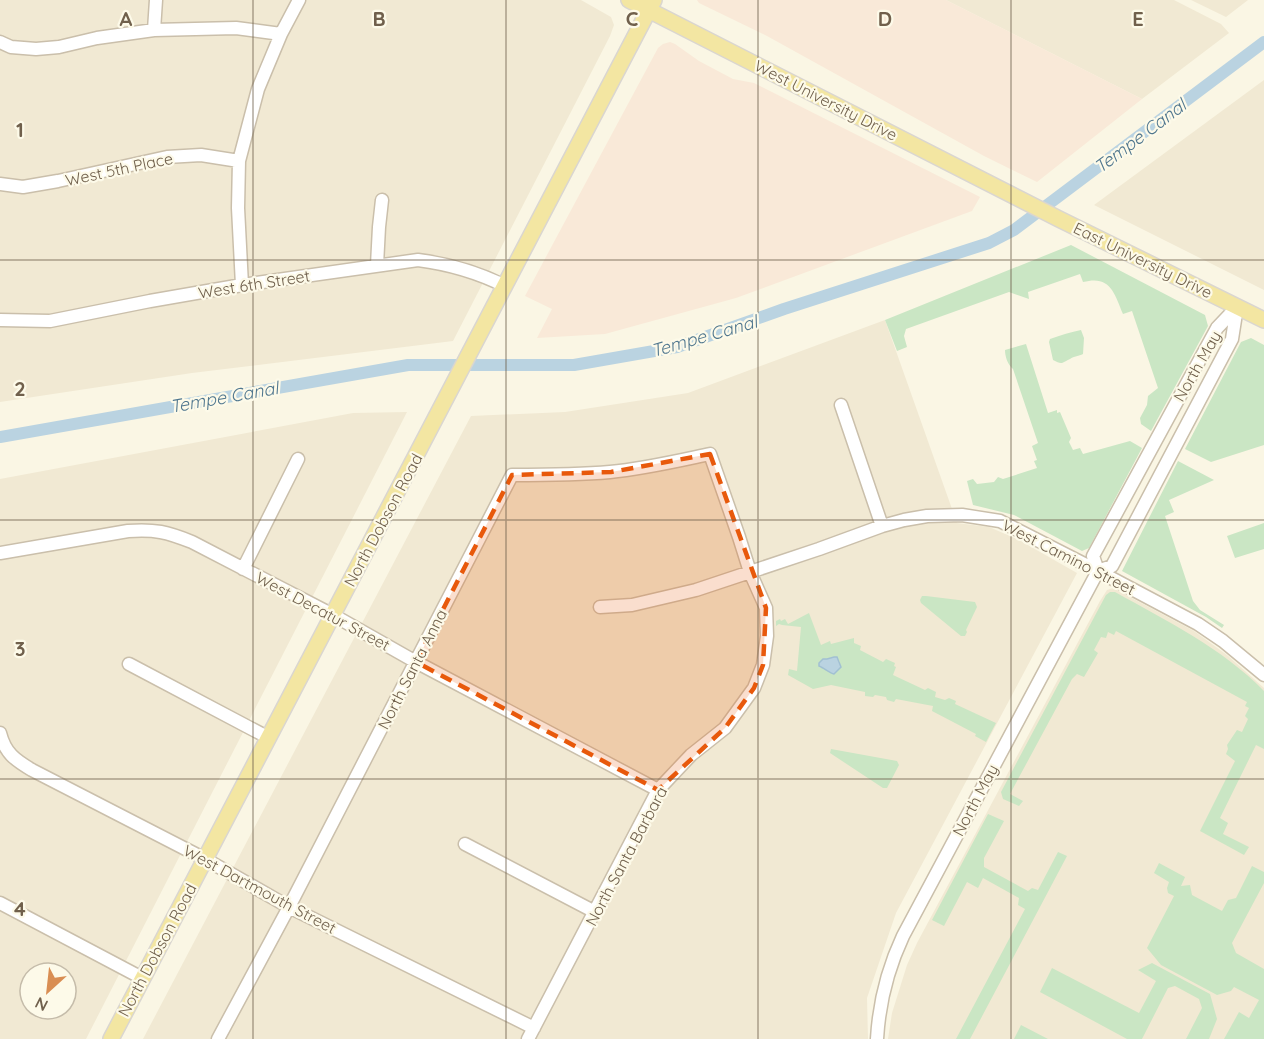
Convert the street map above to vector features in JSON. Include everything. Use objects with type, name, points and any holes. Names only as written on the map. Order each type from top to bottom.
[{"type":"main road","name":"West University Drive","points":[[629,0],[651,5],[1023,200]]},
{"type":"main road","name":"North Dobson Road","points":[[111,1039],[651,5]]},
{"type":"main road","name":"East University Drive","points":[[1023,200],[1264,320]]},
{"type":"street","points":[[154,30],[156,0]]},
{"type":"street","points":[[242,285],[238,208],[239,161],[258,89],[281,34],[299,0]]},
{"type":"street","points":[[0,42],[11,47],[36,49],[154,30],[227,28],[281,34]]},
{"type":"street","name":"West 5th Place","points":[[0,184],[23,187],[167,157],[201,155],[239,161]]},
{"type":"street","points":[[377,266],[382,200]]},
{"type":"street","name":"West 6th Street","points":[[0,320],[50,321],[242,285],[417,260],[476,273],[505,286]]},
{"type":"street","name":"North May","points":[[1098,571],[1093,555],[1217,328],[1237,307]]},
{"type":"street","name":"North May","points":[[877,1039],[885,986],[894,954],[1098,571],[1112,566],[1232,339],[1237,307]]},
{"type":"street","points":[[841,405],[882,526]]},
{"type":"street","name":"North Santa Barbara","points":[[531,1034],[658,790],[691,755],[725,728],[754,688],[763,665],[767,636],[766,608],[750,572],[710,454]]},
{"type":"street","name":"North Santa Anna","points":[[218,1039],[513,475],[611,472],[710,454]]},
{"type":"street","points":[[243,568],[298,459]]},
{"type":"street","name":"West Camino Street","points":[[600,607],[632,605],[696,590],[904,520],[927,516],[962,515],[1000,521],[1098,571],[1198,624],[1223,641],[1264,675]]},
{"type":"street","name":"West Decatur Street","points":[[0,553],[144,530],[168,532],[333,615],[416,662],[658,790]]},
{"type":"street","points":[[129,664],[268,738]]},
{"type":"street","name":"West Dartmouth Street","points":[[0,734],[8,752],[32,770],[205,859],[289,907],[531,1034]]},
{"type":"street","points":[[465,844],[595,912]]},
{"type":"street","points":[[0,903],[142,978]]},
{"type":"highlighted area","points":[[710,454],[766,608],[763,665],[754,688],[725,728],[658,790],[416,662],[512,475],[611,472]]},
{"type":"shaded area","points":[[0,0],[581,0],[611,17],[614,25],[453,341],[192,373],[0,402]]},
{"type":"shaded area","points":[[697,0],[946,0],[1142,99],[1037,182],[984,156],[767,36]]},
{"type":"shaded area","points":[[946,0],[1174,0],[1221,24],[1229,33],[1142,99]]},
{"type":"shaded area","points":[[1191,0],[1248,0],[1226,17]]},
{"type":"shaded area","points":[[670,42],[733,79],[754,83],[980,197],[972,211],[736,298],[605,334],[537,338],[552,309],[525,296],[658,48]]},
{"type":"shaded area","points":[[1264,80],[1264,290],[1094,205]]},
{"type":"shaded area","points":[[885,320],[957,523],[989,527],[1019,540],[1077,573],[896,913],[867,998],[868,1039],[143,1039],[471,416],[565,412],[688,393]]},
{"type":"shaded area","points":[[407,412],[86,1039],[0,1039],[0,479],[353,413]]},
{"type":"shaded area","points":[[1113,588],[1194,631],[1227,655],[1264,688],[1264,1039],[888,1039],[892,1013],[907,965],[917,943],[1100,601],[1107,590]]},
{"type":"green space","points":[[1071,245],[1205,315],[1208,326],[1151,431],[1141,424],[1140,418],[1147,405],[1148,396],[1158,388],[1132,311],[1123,314],[1110,287],[1099,281],[1083,282],[1080,274],[1028,292],[1029,299],[1009,292],[906,329],[904,336],[907,347],[897,351],[885,320]]},
{"type":"green space","points":[[1081,330],[1084,338],[1083,354],[1062,363],[1053,360],[1050,339]]},
{"type":"green space","points":[[1251,338],[1264,345],[1264,445],[1211,462],[1185,449],[1241,342]]},
{"type":"green space","points":[[1026,344],[1048,413],[1057,410],[1057,413],[1060,412],[1071,438],[1069,442],[1073,450],[1080,448],[1083,454],[1130,441],[1142,448],[1089,548],[1082,551],[1014,515],[973,505],[967,481],[973,479],[977,484],[994,482],[998,477],[1003,479],[1037,468],[1032,446],[1038,443],[1013,369],[1005,353],[1005,350]]},
{"type":"green space","points":[[1178,461],[1214,480],[1169,500],[1174,512],[1165,516],[1193,601],[1200,610],[1224,625],[1222,628],[1122,571]]},
{"type":"green space","points":[[1264,523],[1264,549],[1235,558],[1227,536]]},
{"type":"green space","points":[[1115,592],[1212,648],[1264,691],[1264,749],[1256,745],[1220,818],[1228,823],[1223,834],[1249,847],[1244,855],[1200,831],[1235,761],[1226,754],[1227,745],[1237,730],[1242,732],[1248,719],[1245,716],[1249,708],[1245,706],[1247,702],[1116,631],[1114,635],[1108,632],[1106,638],[1101,637],[1094,650],[1098,653],[1084,677],[1077,674],[1072,679],[1010,794],[1023,801],[1019,806],[1003,799],[1001,792],[1106,595]]},
{"type":"green space","points":[[922,596],[975,602],[977,607],[965,636],[961,636],[921,603]]},
{"type":"green space","points":[[809,613],[821,645],[830,641],[831,644],[854,638],[854,643],[861,646],[860,650],[883,662],[886,659],[895,663],[893,675],[925,690],[928,688],[936,692],[935,697],[956,701],[955,704],[996,723],[986,742],[975,736],[976,734],[932,711],[933,706],[896,699],[894,702],[887,700],[886,697],[865,696],[865,692],[831,685],[813,689],[788,675],[789,669],[797,671],[801,627],[779,624],[776,626],[776,621],[785,619],[788,624]],"holes":[[[832,657],[839,660],[841,667],[831,673],[827,669],[827,659]]]},
{"type":"green space","points":[[831,749],[897,761],[899,765],[887,788],[883,788],[830,753]]},
{"type":"green space","points":[[988,814],[1004,821],[984,858],[984,867],[1028,891],[1032,888],[1038,890],[1058,852],[1067,856],[970,1039],[956,1039],[1025,909],[1018,905],[1019,898],[983,878],[978,888],[967,882],[944,926],[932,920]]},
{"type":"green space","points":[[1159,863],[1185,877],[1181,886],[1190,885],[1192,895],[1222,911],[1228,900],[1236,898],[1252,866],[1264,872],[1264,883],[1232,943],[1236,953],[1264,969],[1264,1039],[1224,1039],[1239,1012],[1249,1018],[1259,1000],[1234,987],[1231,991],[1217,995],[1161,965],[1147,948],[1174,896],[1168,893],[1169,882],[1154,873]]},
{"type":"green space","points":[[1152,963],[1210,994],[1217,1019],[1209,1039],[1186,1039],[1202,1008],[1199,999],[1175,986],[1168,988],[1142,1039],[1127,1039],[1040,992],[1052,968],[1139,1013],[1156,981],[1138,970]]},
{"type":"green space","points":[[1021,1025],[1048,1039],[1014,1039]]},
{"type":"water","points":[[837,657],[841,667],[834,674],[819,666],[823,659]]},
{"type":"waterway","name":"Tempe Canal","points":[[0,437],[408,365],[574,365],[677,347],[784,309],[989,243],[1014,230],[1264,42]]}]
